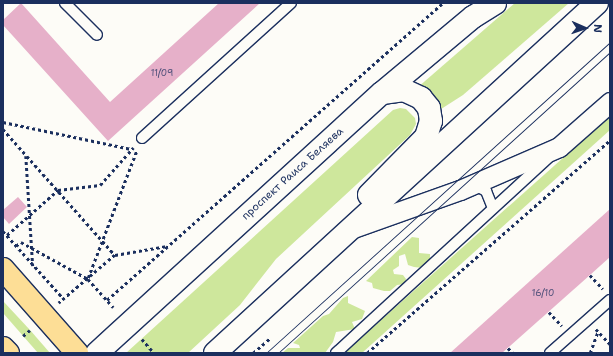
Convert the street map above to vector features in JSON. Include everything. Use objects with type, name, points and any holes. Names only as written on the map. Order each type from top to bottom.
[{"type":"main road","points":[[3,269],[77,353]]},
{"type":"main road","points":[[3,348],[8,353]]},
{"type":"street","name":"проспект Раиса Беляева","points":[[97,353],[382,93],[473,17],[495,3]]},
{"type":"street","points":[[215,353],[597,3]]},
{"type":"street","points":[[353,228],[370,193],[426,137],[431,121],[429,108],[421,98],[404,90],[382,93]]},
{"type":"street","points":[[353,228],[473,184],[559,147],[610,102]]},
{"type":"lane","points":[[65,3],[97,35]]},
{"type":"lane","points":[[142,138],[291,3]]},
{"type":"lane","points":[[336,353],[559,147]]},
{"type":"lane","points":[[473,184],[486,192],[493,208]]},
{"type":"lane","points":[[550,353],[588,319],[608,296]]},
{"type":"path","points":[[107,300],[443,3]]},
{"type":"path","points":[[3,122],[131,150]]},
{"type":"path","points":[[3,129],[115,255]]},
{"type":"path","points":[[6,236],[58,190],[100,184],[142,138]]},
{"type":"path","points":[[88,278],[142,138]]},
{"type":"path","points":[[367,353],[610,140]]},
{"type":"path","points":[[26,155],[33,266]]},
{"type":"path","points":[[3,232],[64,299]]},
{"type":"path","points":[[16,246],[21,242],[88,278],[113,307]]},
{"type":"path","points":[[59,303],[115,255],[169,246]]},
{"type":"path","points":[[590,275],[608,296]]},
{"type":"path","points":[[549,312],[570,335]]},
{"type":"path","points":[[588,319],[610,344]]},
{"type":"path","points":[[23,336],[30,330]]},
{"type":"path","points":[[590,353],[598,330]]},
{"type":"path","points":[[253,353],[270,338]]},
{"type":"path","points":[[142,339],[154,353]]},
{"type":"path","points":[[508,348],[513,353]]},
{"type":"green space","points":[[515,3],[569,3],[463,95],[438,111],[417,88]]},
{"type":"green space","points":[[400,108],[406,109],[415,118],[416,124],[410,135],[276,259],[240,305],[188,353],[126,353],[393,110]]},
{"type":"green space","points":[[610,116],[610,130],[362,353],[344,353]]},
{"type":"green space","points":[[412,237],[419,238],[419,253],[430,254],[430,260],[423,268],[414,267],[408,265],[405,254],[399,256],[399,266],[393,270],[394,274],[403,275],[406,279],[405,284],[397,285],[390,291],[373,288],[372,283],[366,281]]},
{"type":"green space","points":[[348,296],[348,303],[365,311],[362,319],[352,322],[355,329],[336,332],[333,342],[325,353],[282,353],[288,348],[300,348],[299,345],[293,343],[323,316],[329,314],[343,298]]},
{"type":"green space","points":[[3,301],[50,353],[38,353],[3,313]]},
{"type":"building","points":[[21,3],[110,102],[219,3],[260,3],[108,141],[3,25],[3,20]]},
{"type":"building","points":[[18,197],[27,207],[9,224],[3,217],[3,210]]},
{"type":"building","points":[[610,209],[610,257],[590,275],[502,353],[450,353]]},
{"type":"tram line","points":[[266,353],[610,42]]},
{"type":"tram line","points":[[278,353],[610,52]]}]
